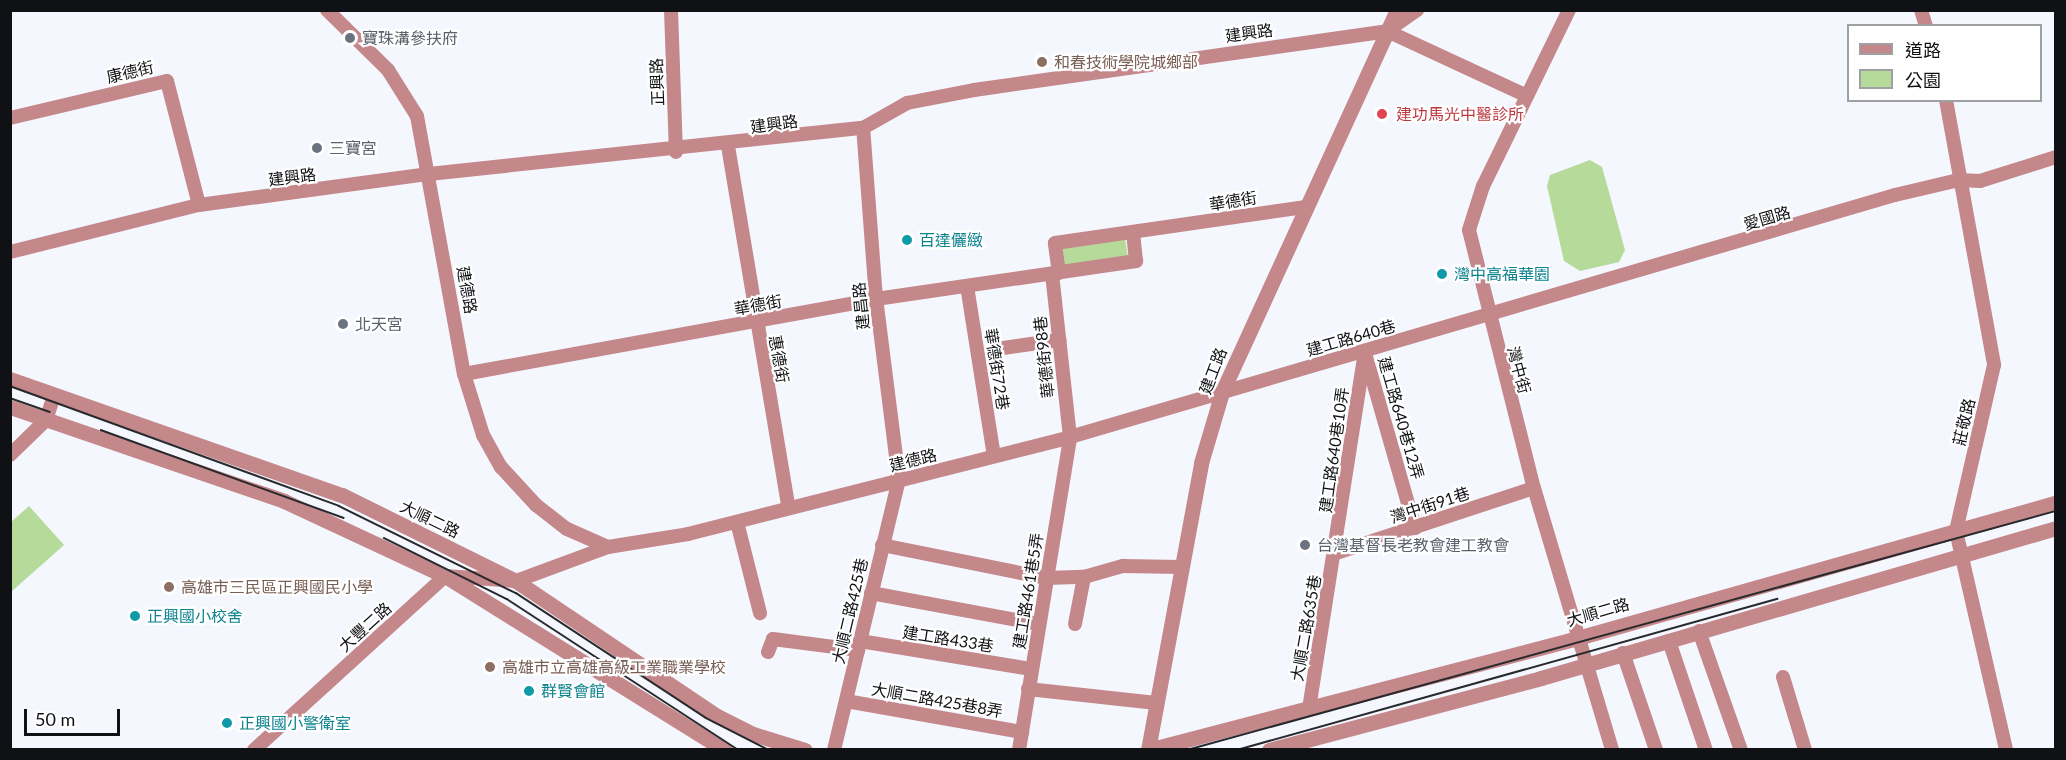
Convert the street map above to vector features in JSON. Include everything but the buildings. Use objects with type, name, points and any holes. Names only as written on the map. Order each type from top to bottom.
[{"type":"street","name":"建德路","points":[[327,10],[388,70],[417,116],[464,374],[483,435],[501,467],[536,505],[567,529],[608,547]]},
{"type":"street","name":"正興路","points":[[671,10],[676,152]]},
{"type":"street","name":"建工路","points":[[1148,750],[1181,567],[1222,392],[1304,207],[1397,10]]},
{"type":"street","points":[[1387,30],[1417,10]]},
{"type":"street","name":"灣中街","points":[[1569,10],[1525,95],[1469,230],[1487,313],[1534,488],[1589,663],[1612,750]]},
{"type":"street","name":"建興路","points":[[10,252],[199,205],[429,174],[676,152],[863,128],[908,103],[974,90],[1387,30]]},
{"type":"street","points":[[1387,30],[1525,95]]},
{"type":"street","name":"康德街","points":[[10,118],[167,81],[199,205]]},
{"type":"street","name":"莊敬路","points":[[1946,102],[1994,365],[1956,531],[2006,750]]},
{"type":"street","name":"建昌路","points":[[863,128],[876,299],[899,480]]},
{"type":"street","name":"惠德街","points":[[728,146],[788,506]]},
{"type":"street","name":"愛國路","points":[[1487,313],[1959,180],[1980,181],[2055,157]]},
{"type":"street","name":"華德街","points":[[1055,273],[1055,243],[1304,207]]},
{"type":"street","name":"華德街","points":[[464,374],[876,299],[1136,261],[1132,232]]},
{"type":"street","name":"華德街98巷","points":[[1055,273],[1059,340],[1070,437]]},
{"type":"street","name":"華德街72巷","points":[[967,286],[994,456]]},
{"type":"street","name":"建工路640巷","points":[[1222,392],[1365,352],[1487,313]]},
{"type":"street","points":[[1003,348],[1059,340]]},
{"type":"street","name":"建工路640巷12弄","points":[[1365,352],[1415,528]]},
{"type":"street","name":"建工路640巷10弄","points":[[1336,553],[1365,352]]},
{"type":"street","name":"大順二路","points":[[10,379],[342,495],[516,581],[717,716],[753,735],[805,750]]},
{"type":"street","name":"建德路","points":[[516,581],[608,547],[737,522],[788,506],[1070,437],[1222,392]]},
{"type":"street","points":[[10,455],[46,420],[54,396]]},
{"type":"street","points":[[10,407],[284,501],[446,576],[725,750]]},
{"type":"street","name":"建工路461巷5弄","points":[[1019,750],[1070,437]]},
{"type":"street","name":"大順二路425巷","points":[[834,750],[899,480]]},
{"type":"street","name":"灣中街91巷","points":[[1336,553],[1534,488]]},
{"type":"street","name":"大順二路","points":[[1148,750],[1581,637],[2055,503]]},
{"type":"street","points":[[737,522],[760,613]]},
{"type":"street","points":[[1269,750],[1669,641],[2055,528]]},
{"type":"street","points":[[882,545],[1046,578],[1084,577],[1123,566],[1181,567]]},
{"type":"street","name":"大順二路635巷","points":[[1309,709],[1336,553]]},
{"type":"street","points":[[446,576],[516,581]]},
{"type":"street","name":"大豐二路","points":[[254,750],[446,576]]},
{"type":"street","points":[[1075,624],[1084,577]]},
{"type":"street","points":[[871,592],[1039,624]]},
{"type":"street","points":[[1698,631],[1741,750]]},
{"type":"street","name":"建工路433巷","points":[[768,652],[773,639],[859,645],[1031,669]]},
{"type":"street","points":[[1669,641],[1706,750]]},
{"type":"street","points":[[1623,653],[1656,750]]},
{"type":"street","points":[[1784,677],[1805,750]]},
{"type":"street","points":[[1028,689],[1156,703]]},
{"type":"street","name":"大順二路425巷8弄","points":[[846,701],[1022,732]]},
{"type":"green space","points":[[1590,160],[1602,167],[1625,250],[1619,262],[1580,271],[1564,261],[1547,186],[1550,175]]},
{"type":"green space","points":[[1125,238],[1128,258],[1062,268],[1059,248]]},
{"type":"green space","points":[[29,506],[64,545],[11,592],[11,522]]},
{"type":"tram line","points":[[10,386],[339,506],[516,593],[706,718],[769,750]]},
{"type":"tram line","points":[[10,398],[50,412]]},
{"type":"tram line","points":[[101,430],[344,518]]},
{"type":"tram line","points":[[1187,750],[2056,511]]},
{"type":"tram line","points":[[384,538],[507,599],[739,750]]},
{"type":"tram line","points":[[1237,750],[1777,599]]},
{"type":"place","name":"寶珠溝參扶府","points":[[350,38]]},
{"type":"place","name":"和春技術學院城鄉部","points":[[1042,62]]},
{"type":"place","name":"建功馬光中醫診所","points":[[1382,114]]},
{"type":"place","name":"三寶宮","points":[[317,148]]},
{"type":"place","name":"百達儷緻","points":[[907,240]]},
{"type":"place","name":"灣中高福華園","points":[[1442,274]]},
{"type":"place","name":"北天宮","points":[[343,324]]},
{"type":"place","name":"台灣基督長老教會建工教會","points":[[1305,545]]},
{"type":"place","name":"高雄市三民區正興國民小學","points":[[169,587]]},
{"type":"place","name":"正興國小校舍","points":[[135,616]]},
{"type":"place","name":"高雄市立高雄高級工業職業學校","points":[[490,667]]},
{"type":"place","name":"群賢會館","points":[[529,691]]},
{"type":"place","name":"正興國小警衛室","points":[[227,723]]}]
